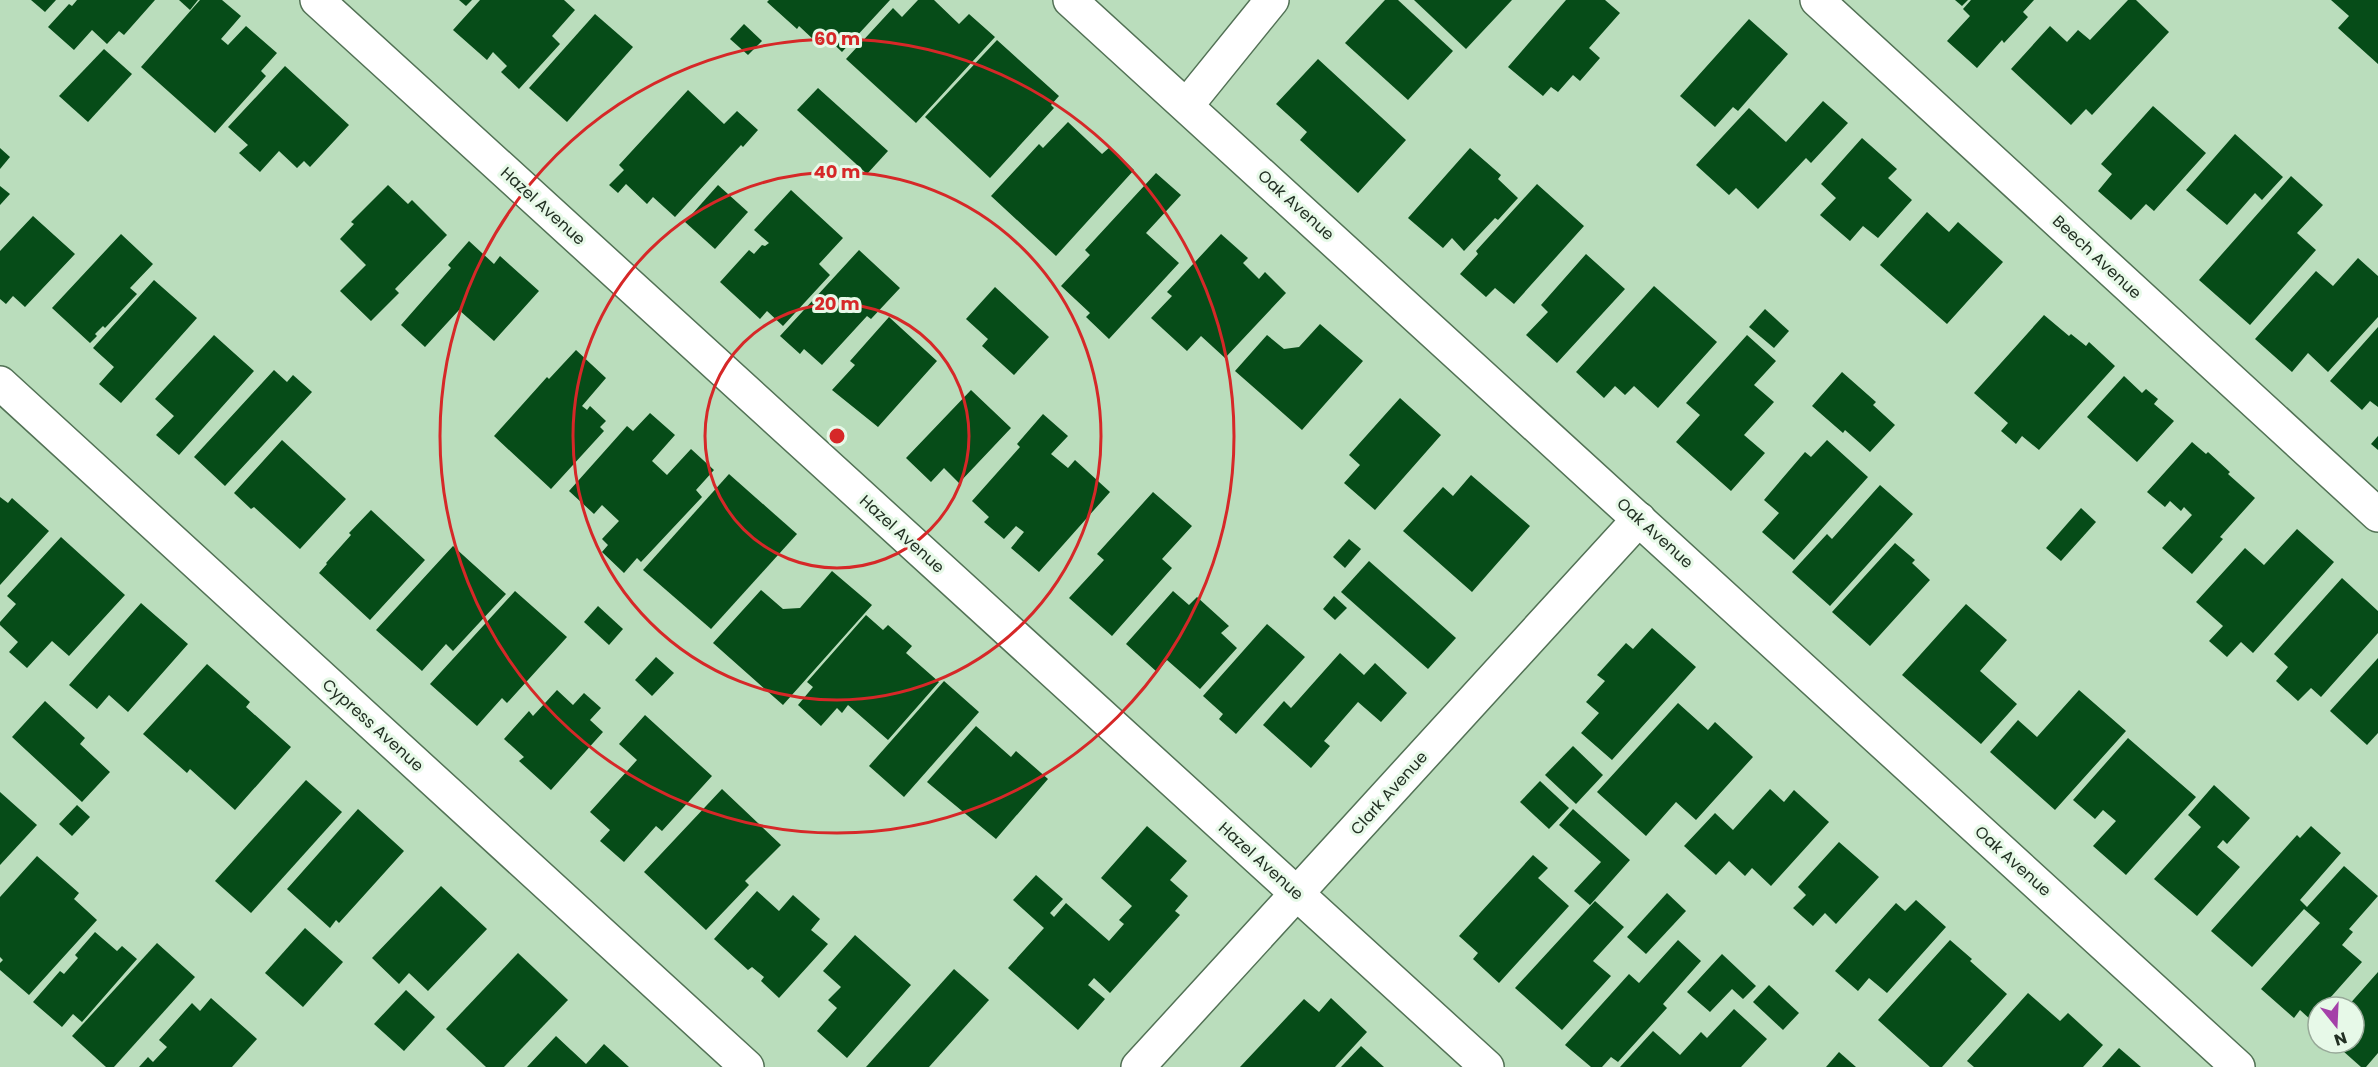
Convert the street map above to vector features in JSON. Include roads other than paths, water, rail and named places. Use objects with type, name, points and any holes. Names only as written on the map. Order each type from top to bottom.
[{"type":"street","name":"Hazel Avenue","points":[[317,0],[1487,1067]]},
{"type":"street","name":"Oak Avenue","points":[[1071,0],[2238,1067]]},
{"type":"street","points":[[1187,105],[1272,0]]},
{"type":"street","name":"Beech Avenue","points":[[1817,0],[2378,515]]},
{"type":"street","name":"Cypress Avenue","points":[[0,383],[747,1067]]},
{"type":"street","name":"Clark Avenue","points":[[1138,1067],[1640,519]]}]
